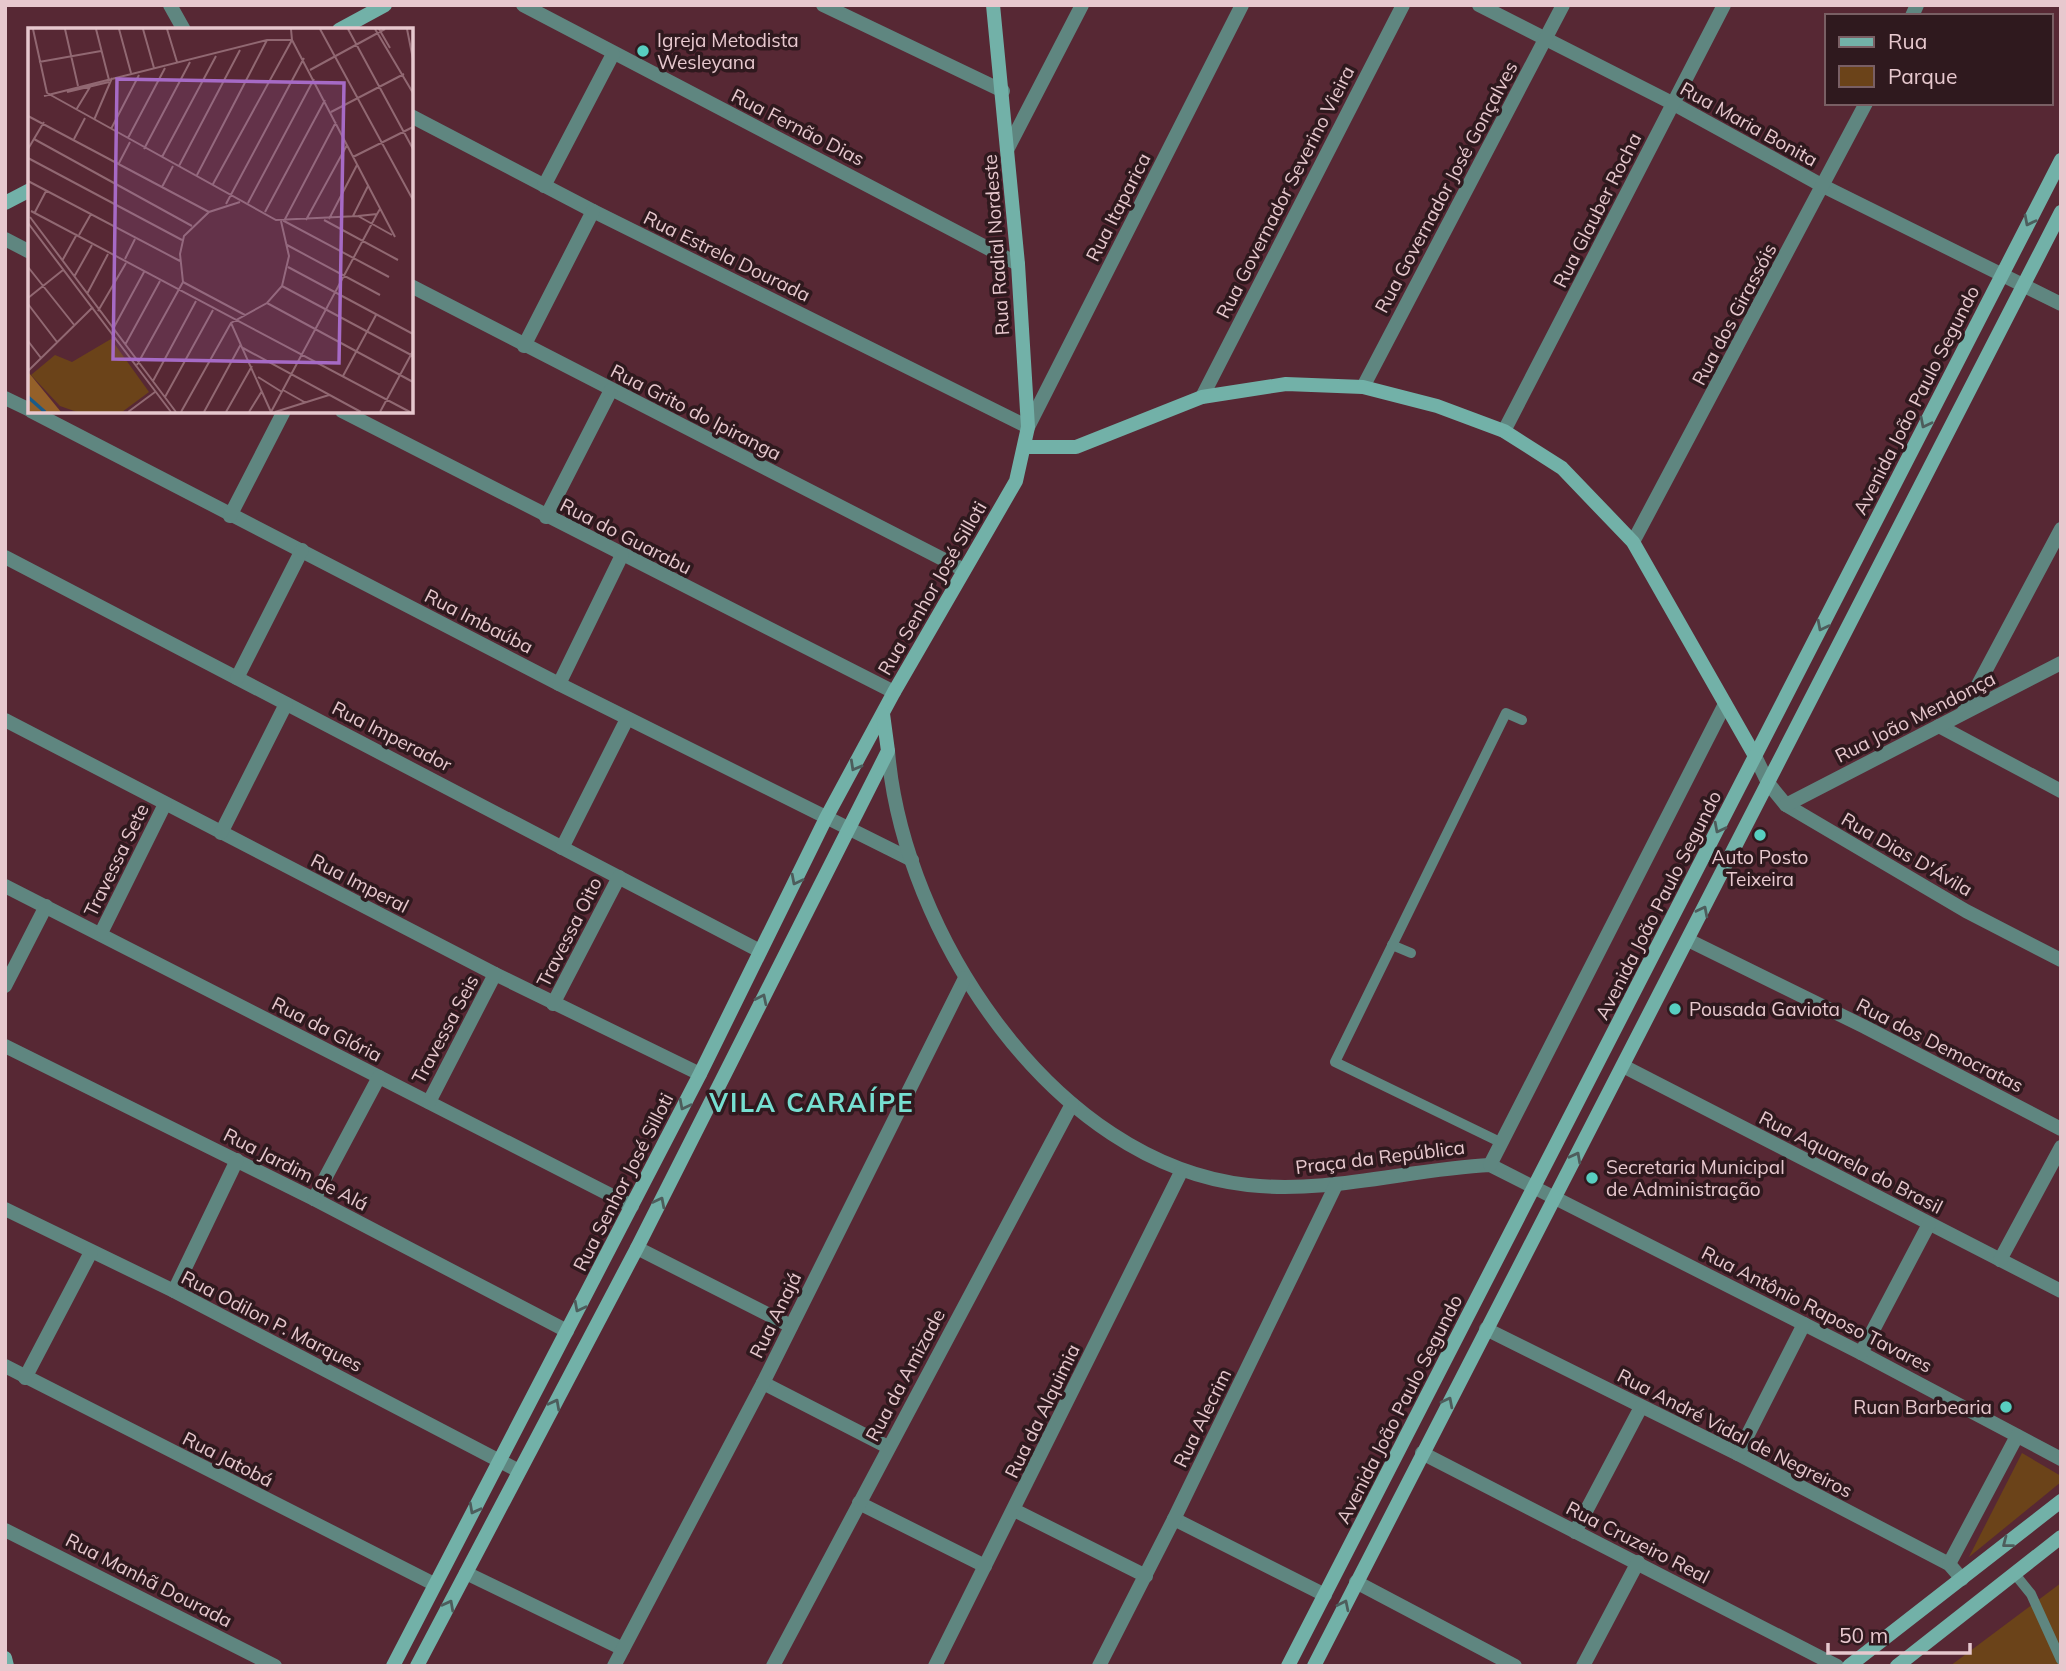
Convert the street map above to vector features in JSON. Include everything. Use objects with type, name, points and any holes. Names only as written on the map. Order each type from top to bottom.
[{"type":"street","points":[[170,5],[183,28]]},
{"type":"street","points":[[343,28],[385,5]]},
{"type":"street","name":"Rua Fernão Dias","points":[[523,5],[1018,264]]},
{"type":"street","points":[[823,5],[1003,91]]},
{"type":"street","name":"Rua Radial Nordeste","points":[[993,5],[1018,264],[1028,427],[1026,447],[1016,481]]},
{"type":"street","points":[[1008,148],[1082,5]]},
{"type":"street","name":"Rua Itaparica","points":[[1028,427],[1242,5]]},
{"type":"street","name":"Rua Governador Severino Vieira","points":[[1202,397],[1403,5]]},
{"type":"street","name":"Rua Maria Bonita","points":[[1479,5],[1674,104],[1823,186],[2025,285]]},
{"type":"street","name":"Rua Governador José Gonçalves","points":[[1363,387],[1563,5]]},
{"type":"street","name":"Rua Glauber Rocha","points":[[1504,431],[1724,5]]},
{"type":"street","points":[[544,186],[613,54]]},
{"type":"street","name":"Rua dos Girassóis","points":[[1633,542],[1865,105]]},
{"type":"street","name":"Rua Estrela Dourada","points":[[413,117],[593,211],[1028,427]]},
{"type":"street","name":"Avenida João Paulo Segundo","points":[[1288,1666],[2061,160]]},
{"type":"street","points":[[5,203],[28,191]]},
{"type":"street","points":[[524,346],[593,211]]},
{"type":"street","name":"Avenida João Paulo Segundo","points":[[1314,1666],[2061,212]]},
{"type":"street","points":[[5,239],[28,250]]},
{"type":"street","points":[[2025,285],[2061,304]]},
{"type":"street","name":"Rua Grito do Ipiranga","points":[[413,287],[964,570]]},
{"type":"street","points":[[1026,447],[1076,447],[1202,397],[1286,384],[1363,387],[1437,406],[1504,431],[1562,468],[1633,542],[1755,756]]},
{"type":"street","points":[[546,517],[611,390]]},
{"type":"street","name":"Rua Imbaúba","points":[[5,398],[28,410]]},
{"type":"street","name":"Rua Imbaúba","points":[[34,413],[627,719],[912,860]]},
{"type":"street","points":[[230,516],[283,413]]},
{"type":"street","name":"Rua do Guarabu","points":[[345,413],[894,692]]},
{"type":"street","name":"Rua Senhor José Silloti","points":[[393,1666],[700,1074],[826,818],[894,692],[1016,481]]},
{"type":"street","points":[[1963,713],[2061,529]]},
{"type":"street","points":[[237,678],[302,551]]},
{"type":"street","points":[[559,684],[622,555]]},
{"type":"street","name":"Rua Imperador","points":[[5,556],[760,951]]},
{"type":"street","name":"Rua João Mendonça","points":[[1786,805],[2061,663]]},
{"type":"street","points":[[221,833],[286,704]]},
{"type":"street","name":"Praça da República","points":[[1490,1165],[1726,704]]},
{"type":"street","points":[[417,1666],[637,1248],[888,751],[883,714]]},
{"type":"street","points":[[562,848],[627,719]]},
{"type":"street","name":"Rua Imperal","points":[[5,720],[553,1004],[700,1074]]},
{"type":"street","points":[[1939,726],[2061,791]]},
{"type":"street","name":"Praça da República","points":[[888,751],[893,795],[912,860],[937,923],[965,978],[996,1024],[1035,1073],[1072,1104],[1116,1135],[1181,1172],[1246,1185],[1285,1188],[1336,1185],[1455,1167],[1490,1165],[1555,1196]]},
{"type":"street","name":"Rua Dias D'Ávila","points":[[1755,756],[1768,783],[1786,805],[1966,911],[2061,960]]},
{"type":"street","name":"Travessa Sete","points":[[101,933],[165,804]]},
{"type":"street","name":"Travessa Oito","points":[[553,1004],[619,877]]},
{"type":"street","name":"Rua da Glória","points":[[5,886],[632,1206]]},
{"type":"street","points":[[5,986],[46,906]]},
{"type":"street","name":"Rua dos Democratas","points":[[1688,940],[1865,1027],[2061,1129]]},
{"type":"street","name":"Travessa Seis","points":[[429,1102],[495,974]]},
{"type":"street","name":"Rua Anajá","points":[[614,1666],[763,1382],[965,978]]},
{"type":"street","name":"Rua Jardim de Alá","points":[[5,1046],[314,1199],[567,1331]]},
{"type":"street","name":"Rua Aquarela do Brasil","points":[[1623,1066],[2061,1291]]},
{"type":"street","points":[[314,1199],[379,1077]]},
{"type":"street","name":"Rua da Amizade","points":[[773,1666],[1072,1104]]},
{"type":"street","points":[[2000,1260],[2061,1147]]},
{"type":"street","points":[[174,1291],[237,1160]]},
{"type":"street","name":"Rua da Alquimia","points":[[935,1666],[1181,1172]]},
{"type":"street","name":"Rua Alecrim","points":[[1099,1666],[1146,1576],[1336,1185]]},
{"type":"street","name":"Rua Antônio Raposo Tavares","points":[[1555,1196],[2061,1458]]},
{"type":"street","name":"Rua Odilon P. Marques","points":[[5,1209],[174,1291],[519,1471]]},
{"type":"street","points":[[1861,1353],[1929,1224]]},
{"type":"street","points":[[637,1248],[791,1326]]},
{"type":"street","points":[[25,1378],[91,1252]]},
{"type":"street","points":[[1738,1454],[1804,1324]]},
{"type":"street","name":"Rua André Vidal de Negreiros","points":[[1486,1329],[1738,1454],[1949,1564],[1962,1579]]},
{"type":"street","name":"Rua Jatobá","points":[[6,1368],[434,1584]]},
{"type":"street","points":[[763,1382],[888,1447]]},
{"type":"street","points":[[1575,1532],[1641,1407]]},
{"type":"street","points":[[1949,1564],[2017,1436]]},
{"type":"street","name":"Rua Cruzeiro Real","points":[[1422,1453],[1837,1666]]},
{"type":"street","points":[[1849,1666],[2061,1501]]},
{"type":"street","points":[[859,1503],[985,1566]]},
{"type":"street","points":[[1014,1510],[1146,1576]]},
{"type":"street","points":[[1174,1519],[1325,1595]]},
{"type":"street","name":"Rua Manhã Dourada","points":[[5,1530],[275,1666]]},
{"type":"street","points":[[1897,1666],[2061,1537]]},
{"type":"street","points":[[1583,1666],[1638,1562]]},
{"type":"street","points":[[466,1573],[623,1649]]},
{"type":"street","points":[[1356,1582],[1515,1666]]},
{"type":"street","points":[[5,1658],[7,1666]]},
{"type":"lane","points":[[1502,1143],[1335,1062],[1506,713],[1522,720]]},
{"type":"lane","points":[[1392,945],[1411,953]]},
{"type":"lane","points":[[2014,1573],[2031,1594],[2061,1660]]},
{"type":"green space","points":[[2022,1453],[2061,1476],[2061,1482],[1969,1557]]},
{"type":"green space","points":[[2061,1583],[2061,1666],[1950,1666]]},
{"type":"place","name":"Igreja Metodista Wesleyana","points":[[643,51]]},
{"type":"place","name":"Auto Posto Teixeira","points":[[1760,835]]},
{"type":"place","name":"Pousada Gaviota","points":[[1675,1009]]},
{"type":"place","name":"Secretaria Municipal de Administração","points":[[1592,1178]]},
{"type":"place","name":"Ruan Barbearia","points":[[2006,1407]]},
{"type":"district","name":"VILA CARAÍPE","points":[[812,1103]]}]
